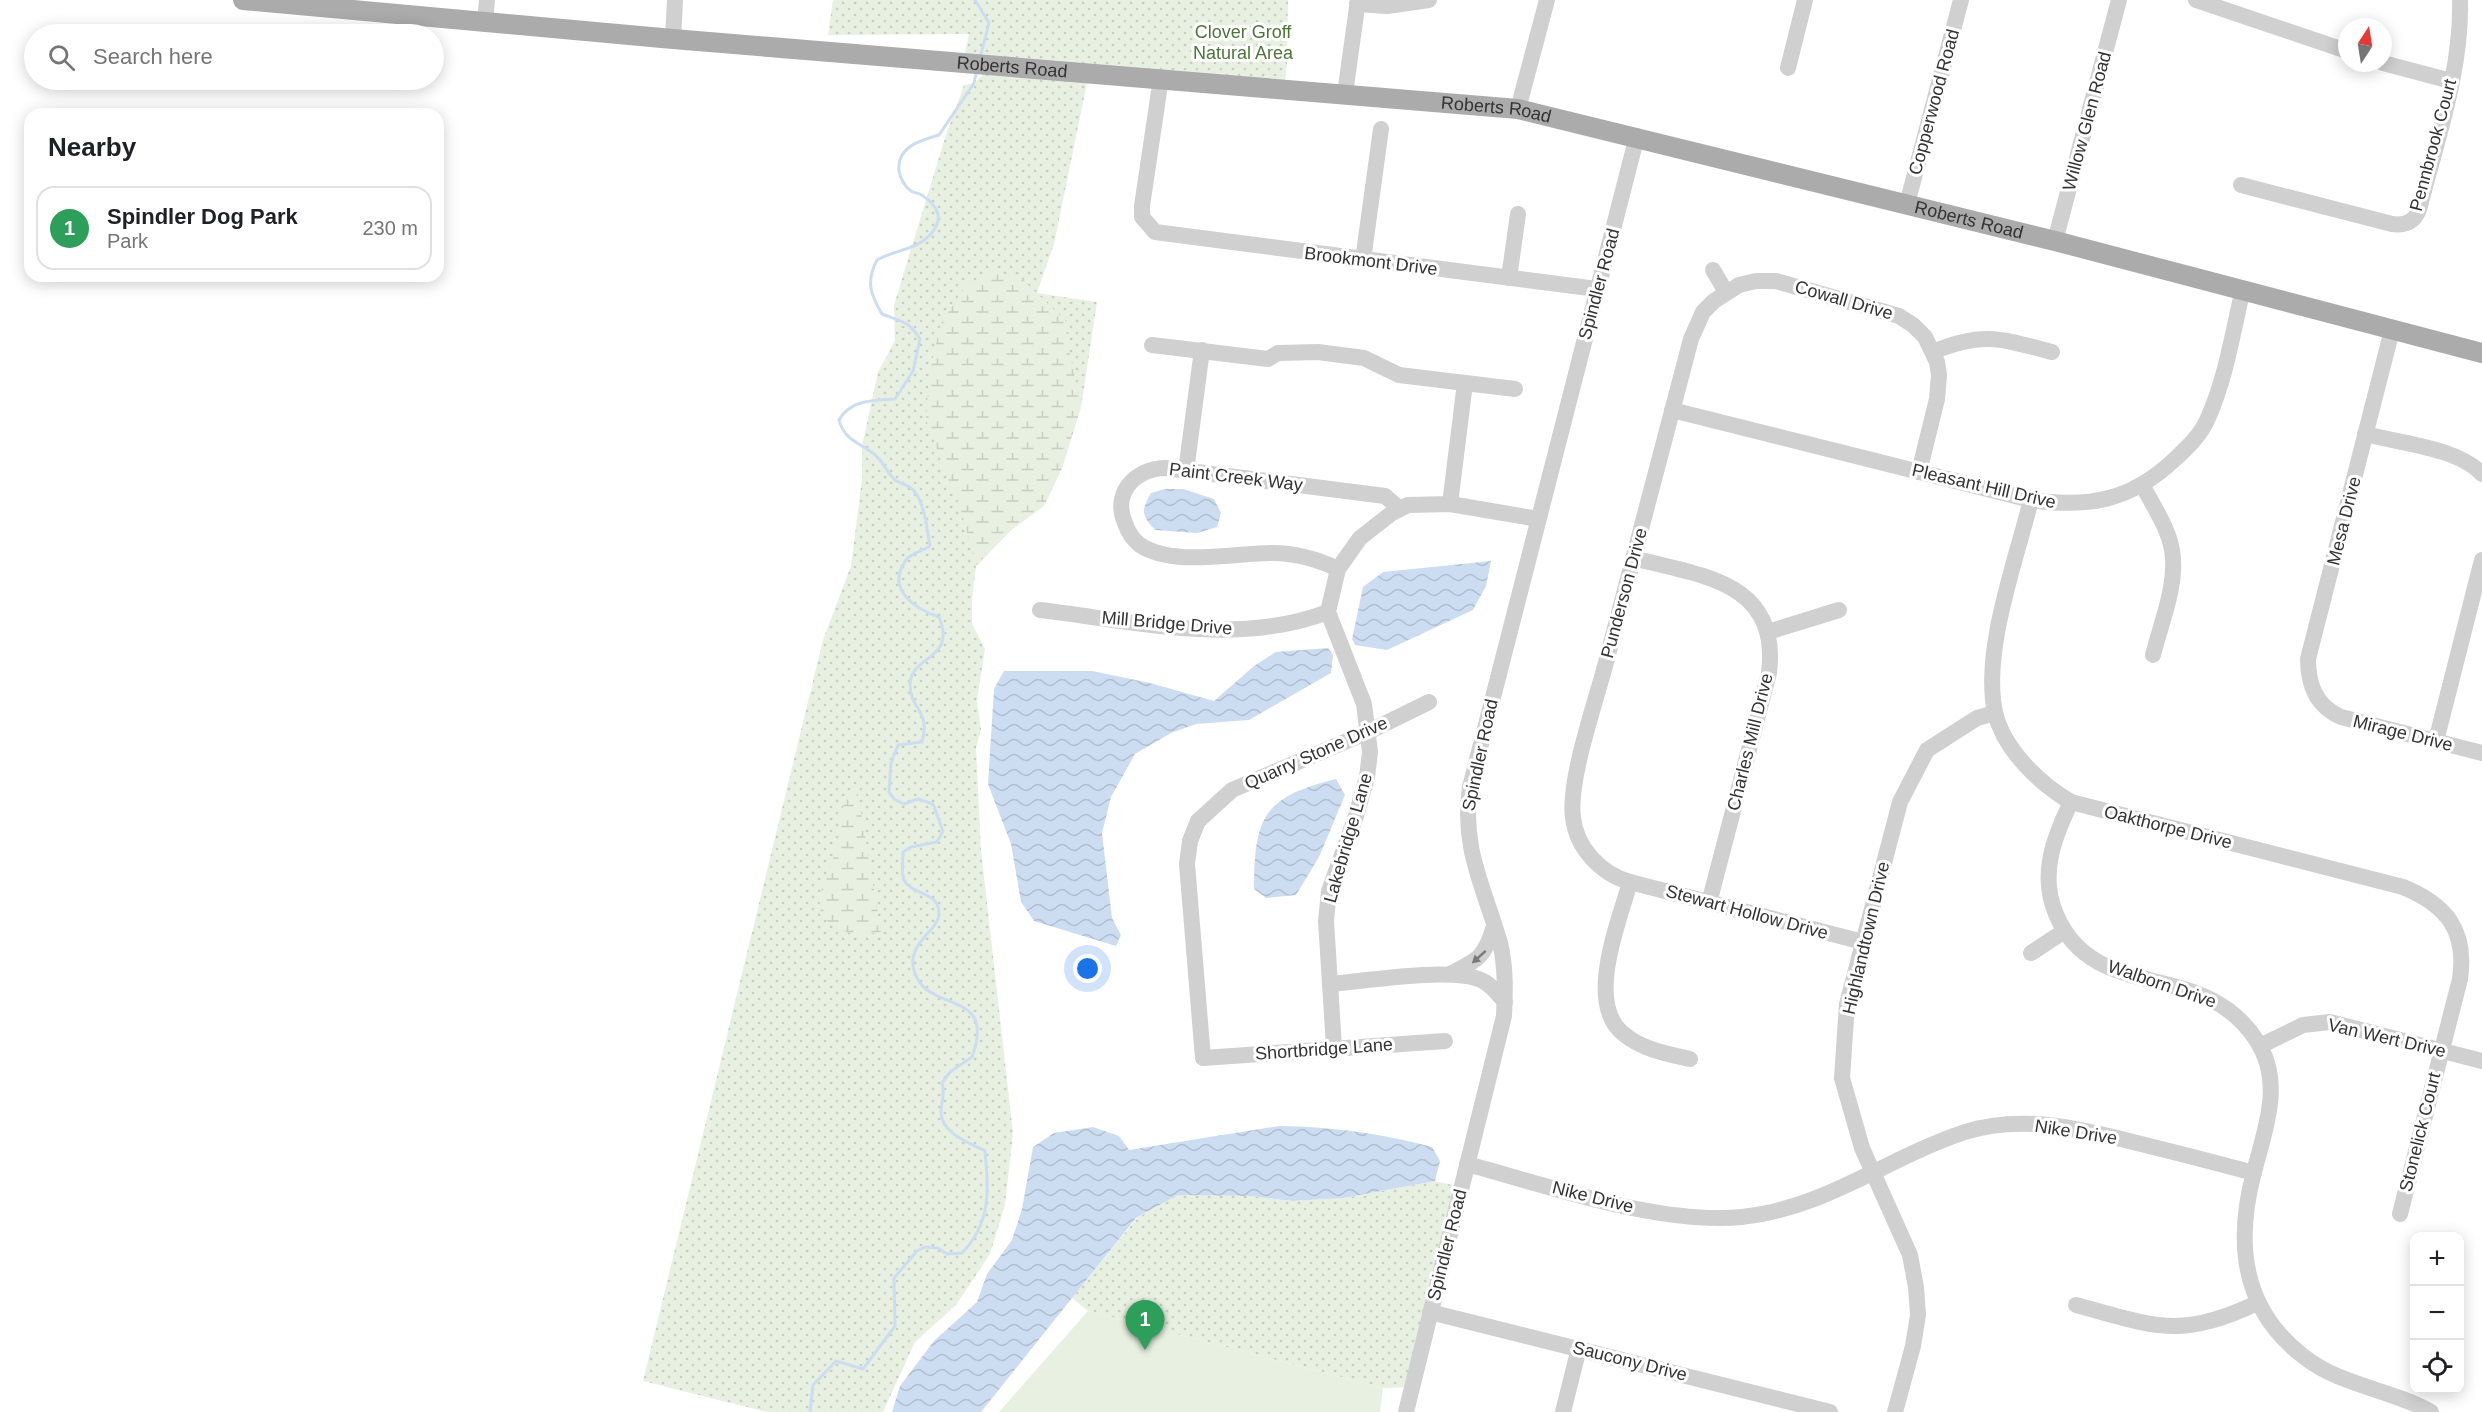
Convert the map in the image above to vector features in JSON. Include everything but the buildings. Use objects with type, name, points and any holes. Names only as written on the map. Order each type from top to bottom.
[{"type":"main road","name":"Roberts Road","points":[[243,0],[673,39],[1518,109],[1637,136],[2055,241],[2392,330],[2481,351]]},
{"type":"main road","name":"Roberts Road","points":[[352,0],[485,22]]},
{"type":"street","points":[[485,22],[487,0]]},
{"type":"street","points":[[673,39],[675,0]]},
{"type":"street","points":[[1345,94],[1358,2],[1387,6],[1429,0]]},
{"type":"street","points":[[1518,109],[1547,0]]},
{"type":"street","points":[[1788,69],[1805,0]]},
{"type":"street","name":"Copperwood Road","points":[[1907,204],[1960,0]]},
{"type":"street","name":"Willow Glen Road","points":[[2055,241],[2119,0]]},
{"type":"street","points":[[2196,0],[2338,48]]},
{"type":"street","name":"Pennbrook Court","points":[[2241,184],[2392,224],[2402,225],[2411,222],[2420,206],[2451,81],[2461,28],[2460,0]]},
{"type":"street","points":[[2392,65],[2451,81]]},
{"type":"street","name":"Brookmont Drive","points":[[1161,78],[1142,206],[1143,230],[1164,235],[1598,289]]},
{"type":"street","points":[[1364,260],[1381,129]]},
{"type":"street","name":"Spindler Road","points":[[1406,1412],[1501,1029],[1505,1002],[1503,960],[1472,858],[1466,817],[1468,801],[1478,750],[1637,136]]},
{"type":"street","points":[[1509,278],[1518,214]]},
{"type":"street","points":[[1713,270],[1726,292]]},
{"type":"street","name":"Cowall Drive","points":[[1726,292],[1748,283],[1776,281],[1883,309],[1913,325],[1933,352],[1939,375],[1937,399],[1919,472]]},
{"type":"street","name":"Pleasant Hill Drive","points":[[1672,410],[2031,500],[2058,504],[2088,504],[2119,496],[2143,486],[2190,445],[2208,418],[2243,290]]},
{"type":"street","name":"Punderson Drive","points":[[1630,882],[1611,874],[1588,855],[1575,829],[1572,802],[1587,732],[1696,325],[1703,312],[1726,292]]},
{"type":"street","name":"Mesa Drive","points":[[2325,708],[2311,686],[2308,659],[2392,330]]},
{"type":"street","points":[[1933,352],[1964,340],[1978,338],[2005,340],[2052,352]]},
{"type":"street","points":[[1152,345],[1268,359],[1278,353],[1318,352],[1364,358],[1400,375],[1515,389]]},
{"type":"street","points":[[1186,471],[1202,350]]},
{"type":"street","points":[[1450,504],[1465,383]]},
{"type":"street","points":[[2366,435],[2454,457],[2472,464],[2482,474]]},
{"type":"street","name":"Paint Creek Way","points":[[1338,569],[1323,562],[1295,555],[1274,553],[1236,557],[1153,552],[1130,536],[1120,505],[1123,493],[1131,480],[1144,471],[1165,468],[1385,496],[1399,508]]},
{"type":"street","points":[[2143,486],[2162,522],[2172,548],[2173,561],[2170,587],[2153,655]]},
{"type":"street","name":"Oakthorpe Drive","points":[[2031,500],[1996,637],[1992,682],[1995,713],[2002,732],[2025,764],[2056,793],[2071,802],[2403,887],[2439,905],[2452,921],[2460,939],[2463,958],[2441,1050]]},
{"type":"street","points":[[1328,612],[1338,569],[1360,538],[1399,508],[1420,503],[1450,504],[1538,519]]},
{"type":"street","name":"Charles Mill Drive","points":[[1634,558],[1731,586],[1747,598],[1760,614],[1768,632],[1769,673],[1709,903]]},
{"type":"street","points":[[2436,741],[2482,560]]},
{"type":"street","name":"Mill Bridge Drive","points":[[1040,610],[1208,630],[1262,629],[1328,612]]},
{"type":"street","points":[[1768,632],[1839,610]]},
{"type":"street","name":"Lakebridge Lane","points":[[1328,612],[1364,704],[1370,752],[1367,777],[1329,891],[1326,921],[1334,1047]]},
{"type":"street","name":"Quarry Stone Drive","points":[[1203,1058],[1187,864],[1190,841],[1198,821],[1232,790],[1368,732],[1429,702]]},
{"type":"street","name":"Mirage Drive","points":[[2325,708],[2341,717],[2482,753]]},
{"type":"street","name":"Highlandtown Drive","points":[[1895,1412],[1913,1346],[1918,1315],[1916,1287],[1910,1255],[1862,1148],[1842,1078],[1847,1004],[1900,802],[1927,750],[1977,718],[1995,713]]},
{"type":"street","name":"Walborn Drive","points":[[2071,802],[2057,830],[2047,882],[2053,907],[2063,932],[2075,947],[2108,967],[2208,996],[2227,1007],[2244,1023],[2260,1046],[2271,1080],[2270,1117],[2254,1173]]},
{"type":"street","points":[[1630,882],[1607,971],[1606,1005],[1612,1020],[1623,1034],[1653,1050],[1690,1059]]},
{"type":"street","name":"Stewart Hollow Drive","points":[[1630,882],[1863,942]]},
{"type":"street","points":[[1449,975],[1481,957],[1488,948],[1494,926]]},
{"type":"street","points":[[2031,954],[2063,932]]},
{"type":"street","points":[[1330,984],[1449,975],[1481,979],[1505,1002]]},
{"type":"street","name":"Van Wert Drive","points":[[2260,1046],[2303,1025],[2330,1022],[2482,1061]]},
{"type":"street","name":"Shortbridge Lane","points":[[1203,1058],[1445,1041]]},
{"type":"street","name":"Stonelick Court","points":[[2400,1214],[2441,1050]]},
{"type":"street","name":"Nike Drive","points":[[1467,1164],[1643,1210],[1718,1219],[1744,1217],[1795,1207],[1842,1189],[1967,1132],[2007,1124],[2047,1125],[2084,1130],[2254,1173]]},
{"type":"street","points":[[2254,1173],[2245,1223],[2244,1251],[2248,1276],[2257,1303],[2277,1330],[2303,1357],[2334,1374],[2432,1412]]},
{"type":"street","points":[[2076,1305],[2151,1325],[2176,1327],[2199,1325],[2231,1315],[2257,1303]]},
{"type":"street","name":"Saucony Drive","points":[[1430,1312],[1830,1412]]},
{"type":"street","points":[[1563,1412],[1579,1348]]},
{"type":"green space","name":"Clover Groff Natural Area","points":[[833,0],[1288,0],[1287,64],[1284,89],[1089,73],[1054,244],[1037,293],[1097,302],[1081,407],[1062,468],[1044,506],[1018,523],[976,566],[972,599],[972,624],[985,649],[977,700],[981,729],[976,748],[981,850],[1013,1133],[1005,1205],[990,1254],[956,1305],[915,1342],[883,1412],[767,1412],[643,1381],[823,640],[851,566],[862,479],[862,446],[878,372],[895,341],[894,305],[945,138],[964,85],[974,83],[993,65],[963,62],[969,34],[828,35]]},
{"type":"green space","points":[[994,271],[1022,279],[1069,324],[1068,345],[1081,407],[1062,468],[1044,506],[1010,531],[976,566],[964,521],[926,420],[929,374],[941,323],[967,284]]},
{"type":"green space","points":[[857,788],[881,932],[863,934],[842,930],[821,916],[819,896],[834,856],[844,802]]},
{"type":"green space","points":[[1435,1181],[1461,1187],[1412,1387],[1383,1388],[1088,1311],[1072,1298],[1137,1218],[1178,1195],[1249,1196],[1293,1201],[1344,1198]]},
{"type":"green space","points":[[1088,1311],[1383,1388],[1380,1412],[999,1412]]},
{"type":"water","points":[[1165,489],[1183,489],[1214,499],[1221,513],[1217,527],[1197,533],[1155,530],[1145,516],[1144,508],[1151,493]]},
{"type":"water","points":[[1491,561],[1486,586],[1473,610],[1387,650],[1355,645],[1352,639],[1363,587],[1383,572]]},
{"type":"water","points":[[1328,648],[1333,655],[1331,673],[1249,720],[1196,724],[1171,733],[1135,754],[1111,797],[1102,833],[1112,918],[1121,935],[1116,946],[1034,921],[1021,902],[1011,844],[988,784],[994,689],[1004,671],[1092,671],[1150,683],[1214,701],[1254,666],[1276,652]]},
{"type":"water","points":[[1336,779],[1345,795],[1319,857],[1296,895],[1266,898],[1254,889],[1257,844],[1261,827],[1268,813],[1278,802],[1293,794]]},
{"type":"water","points":[[1279,1126],[1356,1132],[1432,1147],[1440,1161],[1435,1181],[1344,1198],[1293,1201],[1249,1196],[1178,1195],[1136,1218],[981,1412],[892,1412],[900,1386],[934,1341],[977,1302],[987,1274],[1012,1240],[1022,1209],[1033,1147],[1054,1133],[1093,1127],[1119,1136],[1129,1150]]},
{"type":"waterway","points":[[975,0],[989,23],[980,58]]},
{"type":"waterway","points":[[810,1412],[813,1385],[836,1361],[863,1369],[895,1326],[894,1278],[917,1251],[925,1247],[938,1248],[947,1254],[962,1253],[978,1230],[986,1205],[985,1151],[964,1141],[951,1131],[945,1125],[941,1111],[942,1083],[950,1072],[972,1057],[977,1036],[976,1022],[970,1012],[960,1005],[925,988],[917,978],[913,966],[913,956],[938,920],[939,913],[935,901],[912,888],[904,880],[903,852],[911,847],[937,842],[943,831],[933,804],[918,799],[904,804],[894,799],[889,792],[891,763],[898,745],[922,742],[924,723],[911,693],[912,675],[917,667],[932,656],[942,642],[943,631],[939,617],[912,603],[901,589],[899,580],[900,570],[906,560],[930,546],[927,525],[915,492],[895,480],[877,457],[849,437],[841,427],[839,420],[849,408],[863,402],[895,399],[913,371],[920,339],[908,325],[882,314],[872,294],[871,274],[877,260],[912,247],[925,239],[935,228],[938,218],[936,208],[922,195],[912,192],[907,187],[900,174],[899,163],[901,156],[911,146],[939,135],[974,83],[977,70]]},
{"type":"place","name":"Spindler Dog Park","points":[[1145,1350]]}]
